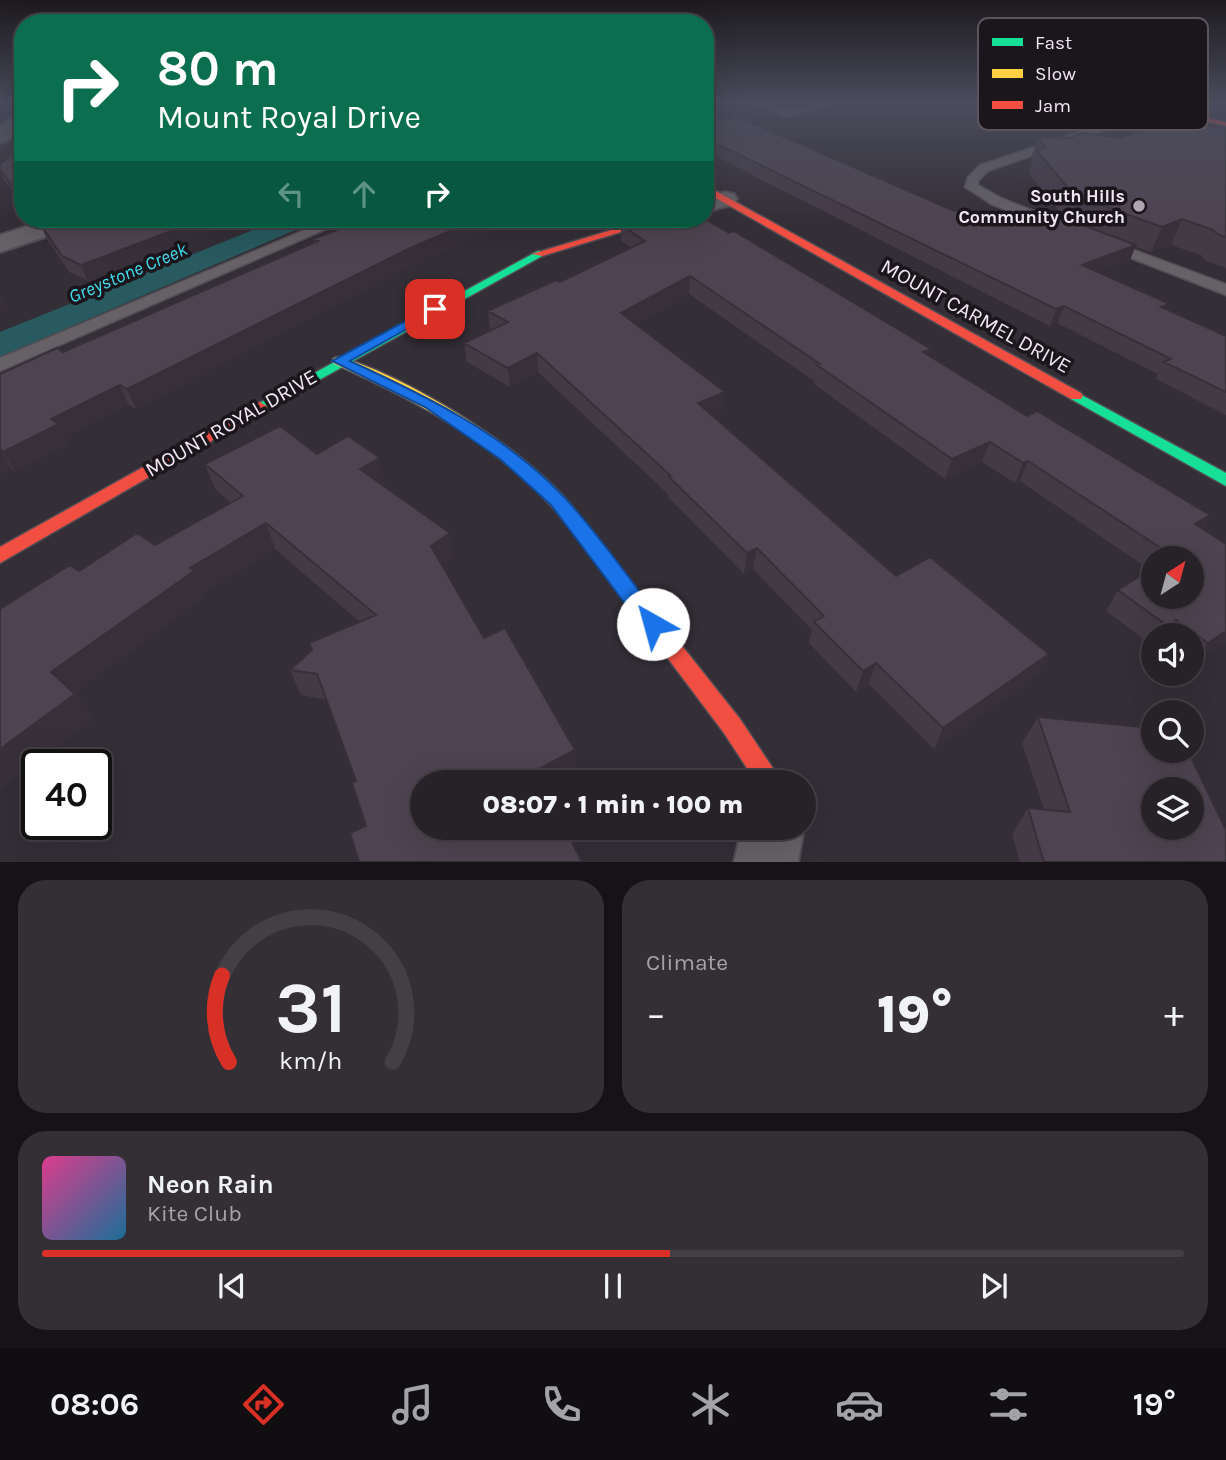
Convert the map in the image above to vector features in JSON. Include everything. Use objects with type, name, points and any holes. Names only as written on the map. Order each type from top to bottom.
[{"type":"street","name":"MOUNT CARMEL DRIVE","points":[[714,199],[1226,480]]},
{"type":"street","points":[[0,244],[48,228]]},
{"type":"street","name":"MOUNT ROYAL DRIVE","points":[[0,556],[339,361],[531,256],[628,228]]},
{"type":"street","points":[[339,361],[431,404],[506,455],[558,501],[732,726],[762,770]]},
{"type":"street","points":[[766,862],[771,840]]},
{"type":"lane","points":[[1058,142],[984,168],[972,180],[971,187],[996,201],[1072,231]]},
{"type":"lane","points":[[0,365],[321,228]]},
{"type":"lane","points":[[1105,244],[1226,290]]},
{"type":"water","points":[[258,228],[300,228],[0,357],[0,332]]},
{"type":"building","points":[[714,142],[796,142],[954,211],[962,208],[999,223],[1040,209],[1136,245],[1082,265],[1170,304],[1161,307],[1226,336],[1226,392],[1164,362],[1171,359],[1064,306],[1056,309]]},
{"type":"building","name":"South Hills Community Church","points":[[1042,142],[1226,142],[1226,237],[1182,219],[1162,227],[1065,192],[1070,190],[1036,150],[1045,147]]},
{"type":"building","points":[[14,152],[14,188],[0,169],[0,164]]},
{"type":"building","points":[[714,224],[729,233],[734,231],[931,349],[923,352],[1027,416],[1037,411],[1210,515],[1195,524],[1226,544],[1226,631],[1208,643],[1204,640],[1204,623],[1180,623],[1176,620],[1164,623],[1144,609],[1204,609],[1204,546],[1158,546],[1028,461],[1023,463],[990,442],[952,459],[817,365],[820,364],[690,276],[621,313],[725,392],[698,403],[896,576],[930,557],[1049,654],[943,728],[876,663],[863,671],[814,622],[824,616],[757,548],[747,553],[669,477],[671,476],[537,353],[508,368],[464,343],[508,322],[488,311],[556,280],[560,282],[645,241],[626,228],[714,228]]},
{"type":"building","points":[[43,228],[179,228],[81,265],[62,256]]},
{"type":"building","points":[[343,228],[457,228],[408,249],[127,389],[120,385],[51,419],[59,424],[3,452],[0,449],[0,374],[57,348],[63,352],[318,241],[313,239]]},
{"type":"building","points":[[280,426],[317,454],[348,436],[380,458],[360,469],[450,533],[431,546],[484,638],[505,628],[575,750],[537,770],[410,770],[410,840],[571,840],[582,862],[359,862],[350,833],[366,826],[352,783],[356,781],[317,674],[290,670],[312,650],[309,643],[376,615],[266,523],[190,568],[194,571],[51,672],[75,694],[0,749],[0,609],[70,565],[79,571],[137,533],[155,545],[243,496],[205,464]]},
{"type":"building","points":[[1141,576],[1141,607],[1118,590]]},
{"type":"building","points":[[1038,717],[1141,727],[1141,763],[1194,763],[1201,777],[1141,777],[1141,840],[1204,840],[1204,784],[1226,830],[1226,862],[1044,862],[1028,808],[1070,812]]},
{"type":"traffic: fast","points":[[260,407],[538,254]]},
{"type":"traffic: fast","points":[[1076,396],[1226,480]]},
{"type":"traffic: slow","points":[[339,361],[410,392],[470,429],[508,456],[543,486],[573,520]]},
{"type":"traffic: jam","points":[[714,193],[1076,396]]},
{"type":"traffic: jam","points":[[538,254],[628,228]]},
{"type":"traffic: jam","points":[[0,556],[260,407]]},
{"type":"traffic: jam","points":[[573,520],[732,726],[762,770]]},
{"type":"place","name":"South Hills Community Church","points":[[1139,206]]},
{"type":"route","points":[[435,309],[339,361],[431,404],[506,455],[558,501],[653,624]]},
{"type":"water label","name":"Greystone Creek","points":[[128,273]]}]
